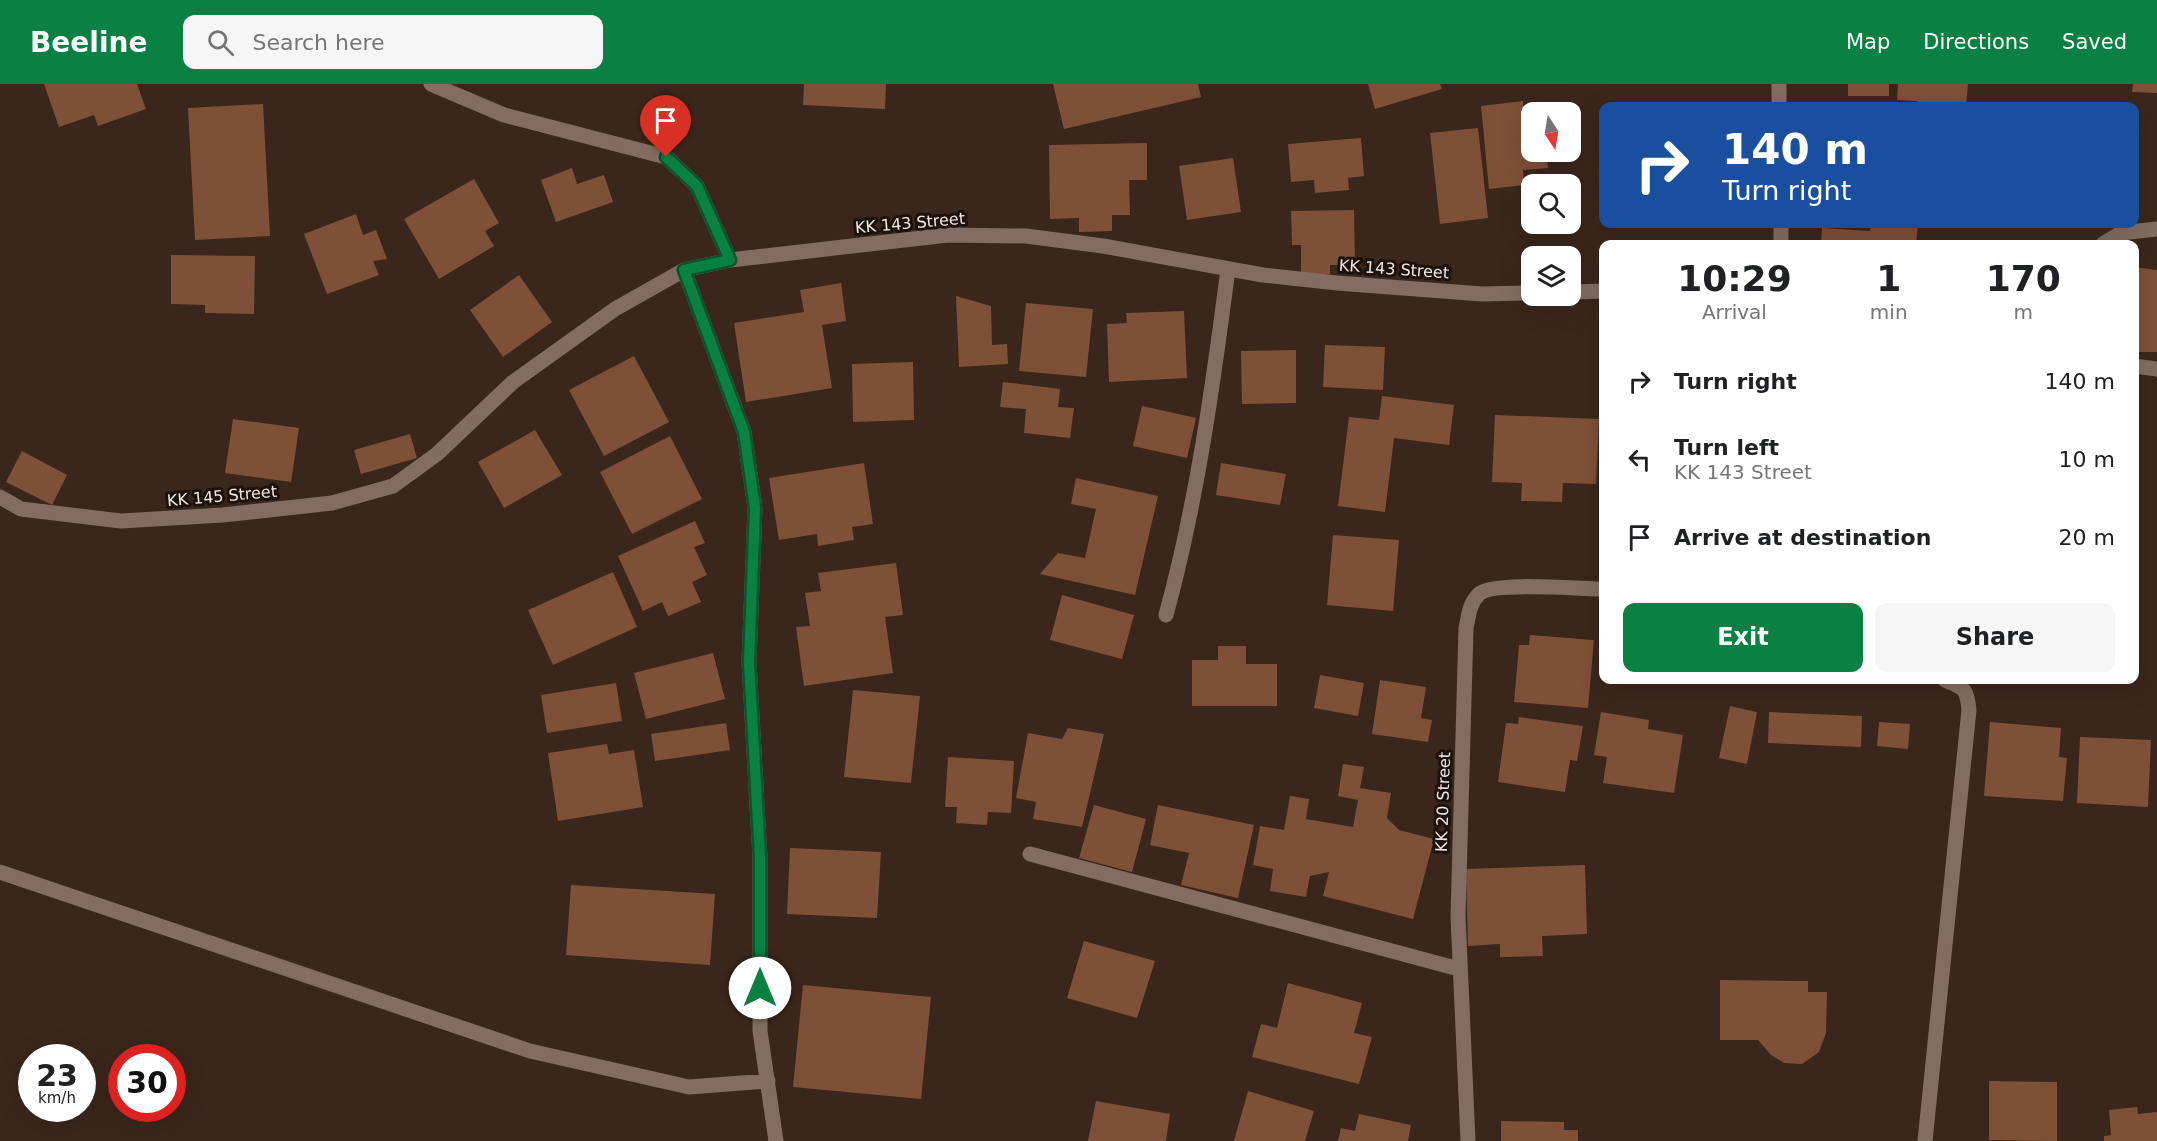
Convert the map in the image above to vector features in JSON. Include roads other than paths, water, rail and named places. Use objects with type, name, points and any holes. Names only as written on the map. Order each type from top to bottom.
[{"type":"street","points":[[431,84],[504,115],[666,157],[697,186],[730,260]]},
{"type":"street","points":[[1779,84],[1779,102]]},
{"type":"street","points":[[2110,240],[2121,233],[2157,230]]},
{"type":"street","name":"KK 143 Street","points":[[684,270],[730,260],[948,235],[1026,236],[1102,246],[1263,275],[1482,294],[1521,293]]},
{"type":"street","points":[[1166,615],[1194,496],[1211,398],[1228,269]]},
{"type":"street","points":[[684,270],[744,432],[755,508],[749,662],[760,858],[760,1031],[776,1141]]},
{"type":"street","name":"KK 145 Street","points":[[0,497],[21,509],[121,521],[223,515],[332,503],[393,486],[436,454],[513,382],[615,309],[684,270]]},
{"type":"street","points":[[1581,292],[1599,291]]},
{"type":"street","points":[[2139,367],[2157,369]]},
{"type":"street","name":"KK 20 Street","points":[[1468,1141],[1459,969],[1460,814],[1466,628],[1470,606],[1481,592],[1500,587],[1599,589]]},
{"type":"street","points":[[1925,1141],[1969,710],[1967,694],[1962,687],[1955,684]]},
{"type":"street","points":[[1030,854],[1459,969]]},
{"type":"street","points":[[0,872],[530,1051],[689,1087],[768,1081]]}]
